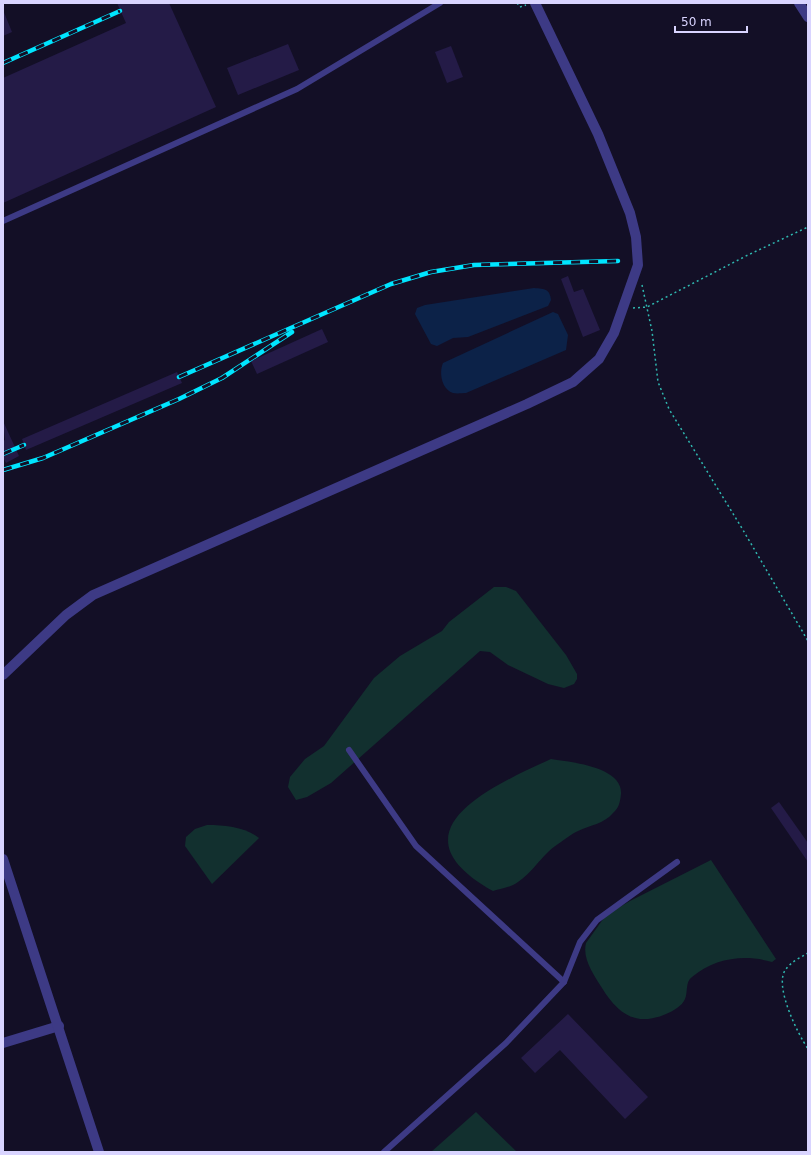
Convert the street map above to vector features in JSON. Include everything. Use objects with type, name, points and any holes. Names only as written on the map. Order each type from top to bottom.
[{"type":"street","points":[[3,676],[66,615],[93,595],[119,582],[371,474],[573,382],[599,359],[614,332],[624,308],[638,265],[636,237],[630,214],[598,134],[535,3]]},
{"type":"street","points":[[799,3],[808,17]]},
{"type":"street","points":[[3,859],[59,1026],[99,1152]]},
{"type":"street","points":[[3,1043],[59,1026]]},
{"type":"lane","points":[[3,221],[297,89],[440,3]]},
{"type":"lane","points":[[348,750],[416,846],[564,982]]},
{"type":"lane","points":[[384,1152],[506,1043],[564,982],[580,942],[597,920],[677,862]]},
{"type":"path","points":[[517,3],[520,7],[529,3]]},
{"type":"path","points":[[624,308],[647,307],[748,255],[808,227]]},
{"type":"path","points":[[638,265],[647,307],[658,382],[668,409],[743,530],[808,641]]},
{"type":"path","points":[[808,952],[785,969],[782,982],[790,1014],[808,1049]]},
{"type":"green space","points":[[494,587],[506,587],[516,591],[566,655],[577,674],[577,679],[574,684],[564,688],[548,684],[508,665],[490,652],[480,651],[331,783],[307,797],[296,800],[288,787],[290,777],[305,759],[324,746],[374,678],[400,656],[442,631],[449,622]]},
{"type":"green space","points":[[551,759],[582,764],[605,772],[614,778],[619,785],[621,794],[618,807],[605,820],[575,832],[568,837],[546,854],[531,871],[519,881],[511,886],[493,891],[463,869],[449,849],[450,830],[460,813],[479,797],[502,783]]},
{"type":"green space","points":[[207,825],[234,827],[248,831],[259,838],[212,884],[185,846],[186,837],[195,829]]},
{"type":"green space","points":[[711,860],[776,959],[772,962],[751,958],[740,958],[720,962],[701,971],[690,979],[688,982],[685,999],[680,1006],[674,1010],[655,1018],[646,1019],[629,1016],[621,1011],[608,997],[596,978],[587,961],[585,949],[586,943],[606,915],[630,901]]},
{"type":"green space","points":[[476,1112],[517,1152],[431,1152]]},
{"type":"water","points":[[534,288],[544,289],[548,292],[551,300],[548,306],[468,337],[453,338],[437,346],[431,344],[415,314],[417,308],[425,305]]},
{"type":"water","points":[[553,312],[558,314],[568,335],[566,350],[466,393],[453,393],[446,388],[441,375],[443,363]]},
{"type":"building","points":[[117,3],[169,3],[216,107],[3,203],[3,78],[126,23]]},
{"type":"building","points":[[3,10],[12,32],[3,36]]},
{"type":"building","points":[[288,44],[299,70],[238,95],[227,68]]},
{"type":"building","points":[[451,46],[463,77],[447,83],[435,52]]},
{"type":"building","points":[[568,276],[574,292],[583,289],[600,330],[583,337],[561,279]]},
{"type":"building","points":[[322,329],[328,342],[257,374],[251,361]]},
{"type":"building","points":[[177,372],[182,383],[26,450],[22,439]]},
{"type":"building","points":[[3,421],[19,456],[6,463],[3,457],[3,441],[5,440]]},
{"type":"building","points":[[779,802],[808,843],[808,862],[771,808]]},
{"type":"building","points":[[568,1014],[648,1097],[625,1119],[560,1050],[535,1073],[521,1058]]},
{"type":"railway","points":[[3,63],[120,11]]},
{"type":"railway","points":[[179,377],[391,284],[431,272],[474,265],[618,261]]},
{"type":"railway","points":[[3,470],[43,458],[179,399],[222,378],[292,332]]},
{"type":"railway","points":[[3,454],[24,445]]}]
